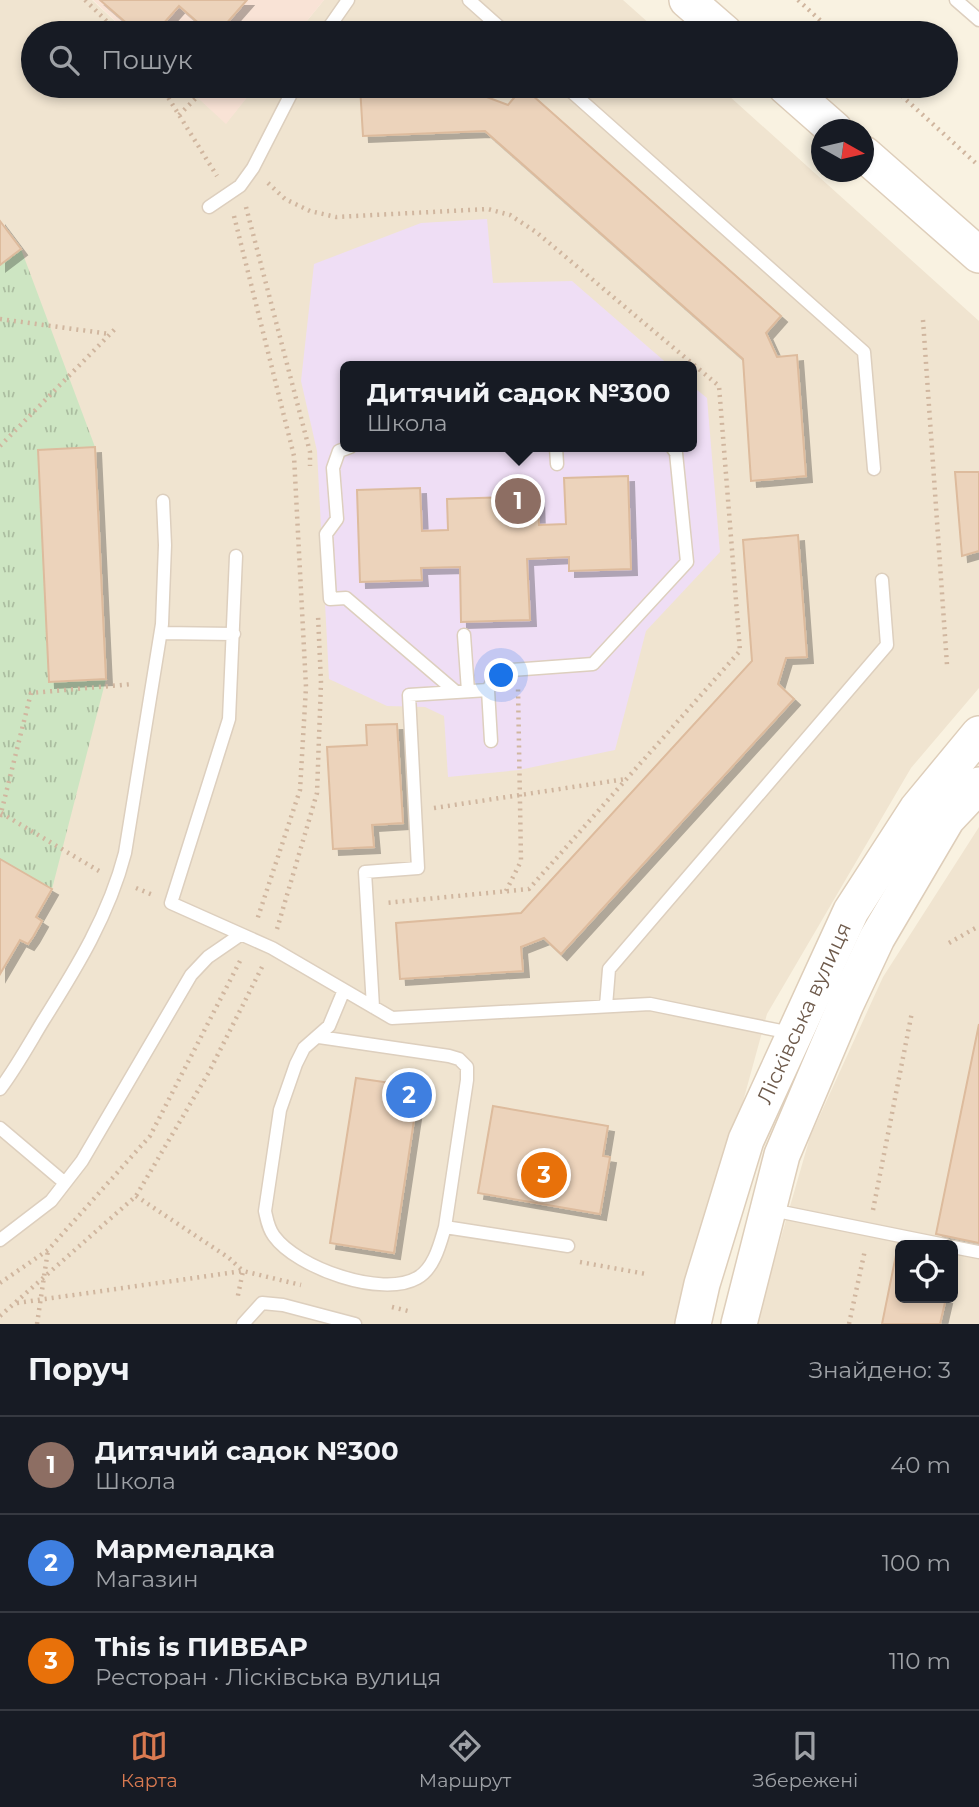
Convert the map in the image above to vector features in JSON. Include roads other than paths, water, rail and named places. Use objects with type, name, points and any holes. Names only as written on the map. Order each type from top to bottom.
[{"type":"street","points":[[687,0],[711,21]]},
{"type":"street","points":[[799,98],[822,119]]},
{"type":"street","points":[[874,164],[979,256]]},
{"type":"street","name":"Лісківська вулиця","points":[[693,1324],[702,1284],[746,1140],[851,911],[917,809],[979,734]]},
{"type":"street","name":"Лісківська вулиця","points":[[740,1324],[782,1155],[846,1004],[877,938],[947,819],[979,785]]},
{"type":"lane","points":[[333,21],[348,0]]},
{"type":"lane","points":[[469,0],[493,21]]},
{"type":"lane","points":[[957,0],[979,20]]},
{"type":"lane","points":[[209,207],[240,186],[253,168],[289,98]]},
{"type":"lane","points":[[578,98],[864,352],[874,469]]},
{"type":"lane","points":[[340,452],[333,468],[337,519],[327,534],[330,599],[346,598],[462,692]]},
{"type":"lane","points":[[556,452],[557,464]]},
{"type":"lane","points":[[491,741],[488,690],[498,671],[593,664],[687,562],[675,452]]},
{"type":"lane","points":[[0,1090],[81,962],[118,880],[125,853],[161,633],[165,545],[163,501]]},
{"type":"lane","points":[[236,555],[229,719],[171,903],[272,948],[392,1018],[650,1004],[795,1034]]},
{"type":"lane","points":[[606,1006],[608,968],[887,645],[882,580]]},
{"type":"lane","points":[[161,633],[234,634]]},
{"type":"lane","points":[[462,692],[464,635]]},
{"type":"lane","points":[[373,1007],[365,872],[418,868],[409,695],[488,690]]},
{"type":"lane","points":[[0,1240],[51,1201],[82,1161],[168,1009],[191,975],[208,957],[240,935]]},
{"type":"lane","points":[[319,1037],[449,1056],[459,1059],[467,1067],[445,1227],[427,1270],[410,1281],[390,1285],[348,1278],[317,1268],[297,1257],[274,1237],[268,1227],[265,1211],[280,1110],[304,1048],[329,1026],[344,990]]},
{"type":"lane","points":[[0,1128],[65,1183]]},
{"type":"lane","points":[[768,1209],[921,1240]]},
{"type":"lane","points":[[445,1227],[568,1246]]},
{"type":"lane","points":[[958,1248],[979,1252]]},
{"type":"lane","points":[[243,1324],[262,1303],[283,1305],[355,1324]]},
{"type":"place","name":"Дитячий садок №300","points":[[518,501]]},
{"type":"place","name":"Мармеладка","points":[[409,1095]]},
{"type":"place","name":"This is ПИВБАР","points":[[544,1175]]}]
